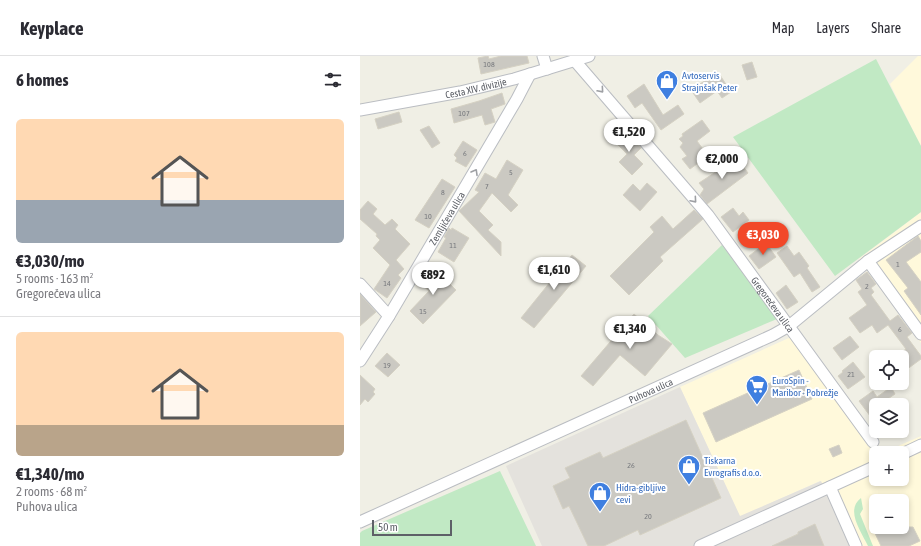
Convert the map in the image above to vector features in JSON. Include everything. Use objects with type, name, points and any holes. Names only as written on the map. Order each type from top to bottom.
[{"type":"street","points":[[543,56],[547,69]]},
{"type":"street","name":"Cesta XIV. divizije","points":[[360,110],[460,92],[530,74],[589,56]]},
{"type":"street","name":"Gregorečeva ulica","points":[[575,61],[708,215],[873,442]]},
{"type":"street","name":"Zemljičeva ulica","points":[[360,361],[389,316],[514,106],[530,74]]},
{"type":"street","name":"Puhova ulica","points":[[360,522],[789,326],[868,261],[921,226]]},
{"type":"street","points":[[868,261],[921,334]]},
{"type":"street","points":[[360,284],[389,316]]},
{"type":"street","points":[[909,451],[921,445]]},
{"type":"street","points":[[700,546],[869,469]]},
{"type":"street","points":[[830,487],[856,546]]},
{"type":"shaded area","points":[[918,56],[921,56],[921,146],[890,84]]},
{"type":"shaded area","points":[[921,212],[921,343],[859,259]]},
{"type":"shaded area","points":[[791,337],[871,446],[869,446],[869,486],[909,486],[909,446],[898,446],[921,436],[921,546],[850,546],[820,481],[740,517],[680,387]]},
{"type":"shaded area","points":[[680,387],[740,516],[821,481],[850,546],[542,546],[506,466]]},
{"type":"green space","points":[[876,59],[921,146],[921,212],[835,276],[733,137]]},
{"type":"green space","points":[[722,245],[777,319],[685,358],[648,316]]},
{"type":"green space","points":[[500,471],[536,546],[360,546],[360,533],[362,531]]},
{"type":"green space","points":[[861,498],[863,509],[860,514],[873,546],[868,546],[858,527],[854,515],[856,503]]},
{"type":"building","points":[[488,56],[489,59],[501,56],[527,56],[529,63],[481,74],[478,58]]},
{"type":"building","points":[[752,62],[757,77],[747,80],[742,65]]},
{"type":"building","points":[[718,72],[731,92],[722,98],[717,91],[700,103],[691,90]]},
{"type":"building","points":[[644,84],[663,115],[678,105],[684,114],[661,130],[642,103],[635,108],[627,96]]},
{"type":"building","points":[[502,93],[505,104],[491,109],[495,122],[485,125],[482,115],[454,123],[451,109]]},
{"type":"building","points":[[399,112],[402,122],[378,129],[375,119]]},
{"type":"building","points":[[702,120],[710,131],[697,141],[708,156],[690,169],[682,159],[687,156],[680,147],[683,143],[679,139],[683,136],[682,134]]},
{"type":"building","points":[[429,126],[440,143],[432,148],[420,130]]},
{"type":"building","points":[[625,131],[641,148],[634,155],[643,164],[632,175],[619,162],[627,154],[614,141]]},
{"type":"building","points":[[463,141],[477,150],[466,167],[455,161],[457,158],[454,155]]},
{"type":"building","points":[[737,158],[748,173],[707,204],[700,195],[704,189],[699,183]]},
{"type":"building","points":[[507,160],[523,170],[508,195],[518,205],[511,212],[492,193],[479,211],[493,225],[488,230],[501,242],[501,256],[459,211],[479,192],[475,190],[485,173],[496,179]]},
{"type":"building","points":[[442,179],[455,187],[429,228],[415,220]]},
{"type":"building","points":[[647,183],[657,192],[640,211],[623,195],[633,184],[640,191]]},
{"type":"building","points":[[368,201],[377,209],[373,214],[385,225],[392,219],[398,225],[395,229],[410,244],[396,260],[404,269],[398,275],[401,278],[387,298],[374,289],[390,265],[373,248],[380,240],[376,236],[377,234],[360,219],[360,210]]},
{"type":"building","points":[[733,208],[739,216],[743,212],[749,220],[733,232],[721,217]]},
{"type":"building","points":[[694,210],[703,219],[660,257],[663,261],[629,295],[610,276],[654,232],[650,227],[662,216],[673,229]]},
{"type":"building","points":[[449,228],[451,230],[452,228],[469,238],[454,262],[438,252],[446,238],[444,237]]},
{"type":"building","points":[[918,236],[921,241],[921,252],[906,262],[921,282],[921,315],[904,291],[908,288],[886,260]]},
{"type":"building","points":[[766,243],[776,257],[759,269],[749,256]]},
{"type":"building","points":[[787,246],[794,256],[799,252],[809,266],[807,268],[820,287],[812,292],[800,273],[794,277],[777,253]]},
{"type":"building","points":[[572,255],[586,266],[534,328],[521,318]]},
{"type":"building","points":[[434,268],[456,290],[423,324],[410,311],[429,291],[419,282]]},
{"type":"building","points":[[867,272],[876,284],[871,288],[874,292],[871,295],[890,321],[898,315],[912,333],[907,337],[921,356],[921,359],[909,368],[909,350],[905,350],[906,349],[888,325],[877,333],[872,325],[860,333],[849,318],[867,305],[858,292],[862,289],[856,280]]},
{"type":"building","points":[[786,285],[798,302],[787,309],[776,293]]},
{"type":"building","points":[[360,294],[376,312],[360,326]]},
{"type":"building","points":[[634,314],[658,335],[672,344],[645,376],[620,355],[593,386],[581,376]]},
{"type":"building","points":[[850,336],[859,347],[842,360],[833,348]]},
{"type":"building","points":[[387,353],[400,365],[388,377],[375,366]]},
{"type":"building","points":[[853,362],[865,377],[848,389],[838,376]]},
{"type":"building","name":"EuroSpin - Maribor - Pobrežje","points":[[799,370],[812,399],[716,442],[703,413]]},
{"type":"building","points":[[360,375],[375,389],[373,392],[375,394],[368,402],[365,399],[360,405]]},
{"type":"building","points":[[887,390],[893,390],[895,394],[889,398],[869,398],[869,415],[859,401],[873,391],[877,397]]},
{"type":"building","points":[[686,420],[721,498],[640,535],[638,530],[604,546],[588,546],[569,506],[563,509],[553,486],[570,478],[565,468],[600,452],[603,458]]},
{"type":"building","points":[[839,445],[842,453],[833,457],[829,449]]},
{"type":"building","points":[[815,524],[824,546],[772,546],[798,534],[798,532]]},
{"type":"building","points":[[909,527],[913,527],[920,541],[909,546],[881,546],[875,534],[909,534]]},
{"type":"place","name":"Avtoservis Strajnšak Peter","points":[[667,100]]},
{"type":"place","name":"EuroSpin - Maribor - Pobrežje","points":[[757,406]]},
{"type":"place","name":"Tiskarna Evrografis d.o.o.","points":[[689,486]]},
{"type":"place","name":"Hidra-gibljive cevi","points":[[600,512]]}]
